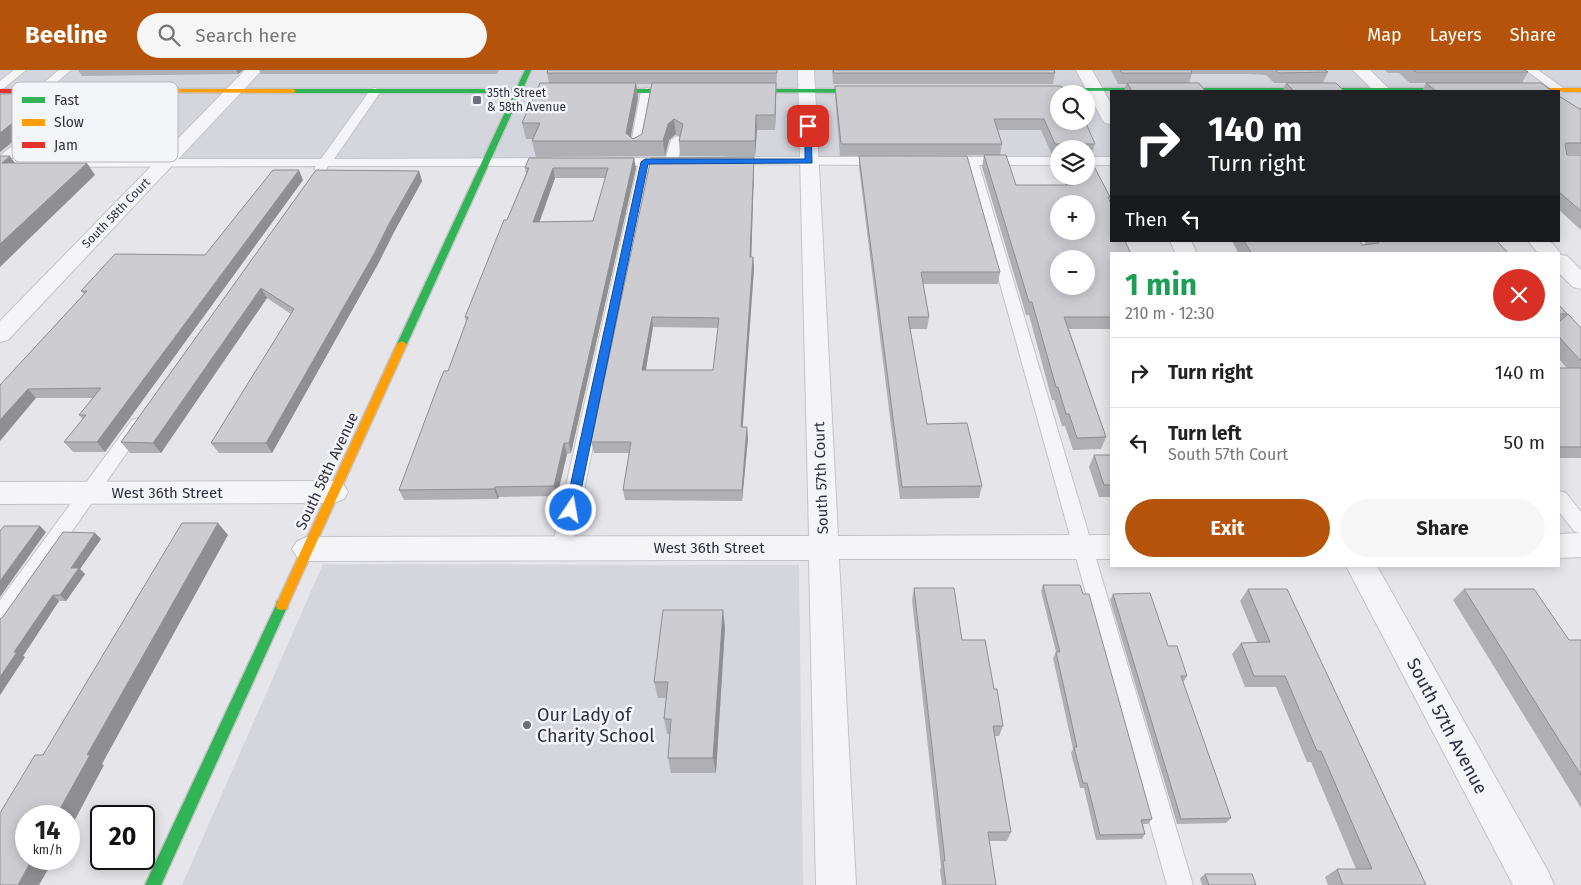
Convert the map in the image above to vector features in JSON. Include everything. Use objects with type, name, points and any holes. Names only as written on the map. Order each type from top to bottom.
[{"type":"street","name":"South 58th Court","points":[[178,149],[254,70]]},
{"type":"street","name":"South 58th Avenue","points":[[153,885],[528,70]]},
{"type":"street","points":[[1084,70],[1110,117]]},
{"type":"street","points":[[1361,70],[1381,90]]},
{"type":"street","points":[[727,91],[806,80],[886,91]]},
{"type":"street","name":"South 57th Court","points":[[806,80],[836,885]]},
{"type":"street","points":[[1016,90],[1110,90]]},
{"type":"street","points":[[1560,90],[1581,90]]},
{"type":"street","points":[[178,91],[697,91]]},
{"type":"street","name":"South 58th Court","points":[[0,335],[166,162]]},
{"type":"street","points":[[1539,242],[1549,252]]},
{"type":"street","points":[[1560,262],[1581,282]]},
{"type":"street","name":"West 36th Street","points":[[0,494],[334,492]]},
{"type":"street","points":[[1560,546],[1581,545]]},
{"type":"street","name":"West 36th Street","points":[[307,550],[1097,547]]},
{"type":"street","name":"South 57th Avenue","points":[[1362,567],[1534,885]]},
{"type":"lane","points":[[0,86],[22,70]]},
{"type":"lane","points":[[51,82],[66,70]]},
{"type":"lane","points":[[1531,70],[1560,90]]},
{"type":"lane","points":[[313,178],[376,91]]},
{"type":"lane","points":[[562,548],[640,155],[647,91]]},
{"type":"lane","points":[[671,162],[676,140]]},
{"type":"lane","points":[[0,162],[12,152]]},
{"type":"lane","points":[[595,162],[640,155],[671,162],[691,162]]},
{"type":"lane","points":[[720,162],[895,161]]},
{"type":"lane","points":[[933,161],[1050,161]]},
{"type":"lane","points":[[972,161],[1097,547],[1180,885]]},
{"type":"lane","points":[[1095,161],[1110,161]]},
{"type":"lane","points":[[0,162],[565,162]]},
{"type":"lane","points":[[0,617],[146,412]]},
{"type":"lane","points":[[1560,499],[1581,526]]},
{"type":"shaded area","points":[[0,70],[1581,70],[1581,158],[1560,158],[1560,90],[1110,90],[1110,159],[1095,159],[1095,140],[1050,140],[1050,159],[178,161],[178,82],[12,82],[12,161],[0,161]]},
{"type":"shaded area","name":"Our Lady of Charity School","points":[[323,564],[799,565],[803,885],[182,885]]},
{"type":"building","points":[[548,70],[777,70],[777,73],[547,73]]},
{"type":"building","points":[[833,70],[1054,70],[1055,73],[834,73]]},
{"type":"building","points":[[1120,70],[1191,70],[1192,73],[1122,73]]},
{"type":"building","points":[[1276,70],[1325,70],[1328,72],[1278,73]]},
{"type":"building","points":[[1413,70],[1525,70],[1528,72],[1416,72]]},
{"type":"building","points":[[540,83],[636,83],[626,133],[633,139],[642,134],[652,83],[776,83],[775,115],[756,115],[755,141],[679,141],[683,124],[674,119],[668,124],[663,141],[532,141],[540,123],[522,123]]},
{"type":"building","points":[[1127,83],[1199,83],[1204,90],[1131,90]]},
{"type":"building","points":[[1286,83],[1336,83],[1343,90],[1293,90]]},
{"type":"building","points":[[1426,83],[1541,83],[1551,90],[1435,90]]},
{"type":"building","points":[[835,86],[1050,86],[1050,130],[1089,130],[1093,140],[1053,140],[1044,119],[994,119],[1002,144],[841,144]]},
{"type":"building","points":[[0,94],[12,94],[12,123],[0,133]]},
{"type":"building","points":[[1560,97],[1581,110],[1581,143],[1566,143],[1565,145],[1567,155],[1581,155],[1581,211],[1560,193]]},
{"type":"building","points":[[984,155],[1006,155],[1016,185],[1095,185],[1095,168],[1110,197],[1108,197],[1110,202],[1110,242],[1125,242],[1130,252],[1110,252],[1110,317],[1064,317],[1106,437],[1077,438],[1069,414],[1066,414]]},
{"type":"building","points":[[0,156],[10,156],[2,163],[87,163],[0,244]]},
{"type":"building","points":[[859,156],[967,156],[1000,272],[921,272],[929,317],[908,317],[927,424],[967,423],[982,486],[902,487]]},
{"type":"building","points":[[754,157],[750,257],[753,257],[741,427],[747,427],[742,490],[623,490],[631,442],[591,442],[651,158]],"holes":[[[652,317],[719,318],[713,370],[642,370]]]},
{"type":"building","points":[[529,158],[634,158],[569,443],[564,443],[554,486],[399,490],[439,383],[444,371],[448,371],[468,317],[465,317],[504,220],[507,220],[529,168],[525,168]],"holes":[[[553,168],[608,168],[593,221],[533,222]]]},
{"type":"building","points":[[273,170],[299,170],[97,442],[64,442],[86,415],[79,415],[101,388],[28,389],[0,420],[0,385],[87,291],[81,291],[115,254],[205,255]]},
{"type":"building","points":[[316,170],[419,171],[266,443],[211,443],[294,309],[261,288],[153,443],[121,442]]},
{"type":"building","points":[[1245,242],[1360,242],[1362,245],[1378,242],[1498,242],[1507,252],[1251,252]]},
{"type":"building","points":[[1560,306],[1567,314],[1560,314]]},
{"type":"building","points":[[1568,314],[1581,328],[1581,361],[1560,338],[1560,321]]},
{"type":"building","points":[[1560,368],[1581,368],[1581,447],[1560,447]]},
{"type":"building","points":[[1094,455],[1110,455],[1110,485],[1104,485]]},
{"type":"building","points":[[182,523],[218,523],[87,755],[90,755],[62,805],[15,805],[15,870],[26,870],[18,885],[0,885],[0,813],[35,755],[43,755]]},
{"type":"building","points":[[4,526],[40,526],[0,581],[0,531]]},
{"type":"building","points":[[63,532],[95,533],[71,568],[79,568],[60,595],[53,595],[14,652],[17,652],[0,677],[0,619]]},
{"type":"building","points":[[1043,585],[1080,585],[1083,594],[1089,594],[1152,819],[1141,820],[1145,834],[1100,835],[1087,783],[1083,783],[1074,747],[1077,747],[1056,652],[1060,652]]},
{"type":"building","points":[[914,588],[954,588],[962,640],[985,640],[994,689],[997,689],[1003,726],[993,726],[1011,832],[988,832],[996,885],[946,885],[943,861],[945,861]]},
{"type":"building","points":[[1248,589],[1287,589],[1426,885],[1343,885],[1337,869],[1372,869],[1321,751],[1317,751],[1285,676],[1254,676],[1241,643],[1270,642]]},
{"type":"building","points":[[1464,589],[1534,589],[1569,640],[1581,640],[1581,775]]},
{"type":"building","points":[[1150,593],[1168,646],[1177,646],[1187,676],[1181,676],[1231,818],[1181,819],[1113,594]]},
{"type":"building","points":[[663,610],[723,610],[713,758],[668,758],[671,719],[664,719],[668,682],[654,682]]},
{"type":"building","points":[[1205,874],[1252,874],[1256,885],[1209,885]]},
{"type":"traffic: fast","points":[[402,344],[528,70]]},
{"type":"traffic: fast","points":[[1026,90],[1458,90]]},
{"type":"traffic: fast","points":[[293,91],[688,91]]},
{"type":"traffic: fast","points":[[739,91],[871,91]]},
{"type":"traffic: fast","points":[[153,885],[282,605]]},
{"type":"traffic: slow","points":[[1514,90],[1581,90]]},
{"type":"traffic: slow","points":[[178,91],[293,91]]},
{"type":"traffic: slow","points":[[282,605],[402,344]]},
{"type":"traffic: jam","points":[[0,91],[12,91]]},
{"type":"place","name":"35th Street & 58th Avenue","points":[[477,100]]},
{"type":"place","name":"Our Lady of Charity School","points":[[527,725]]},
{"type":"route","points":[[571,510],[645,162],[809,161],[808,126]]}]
